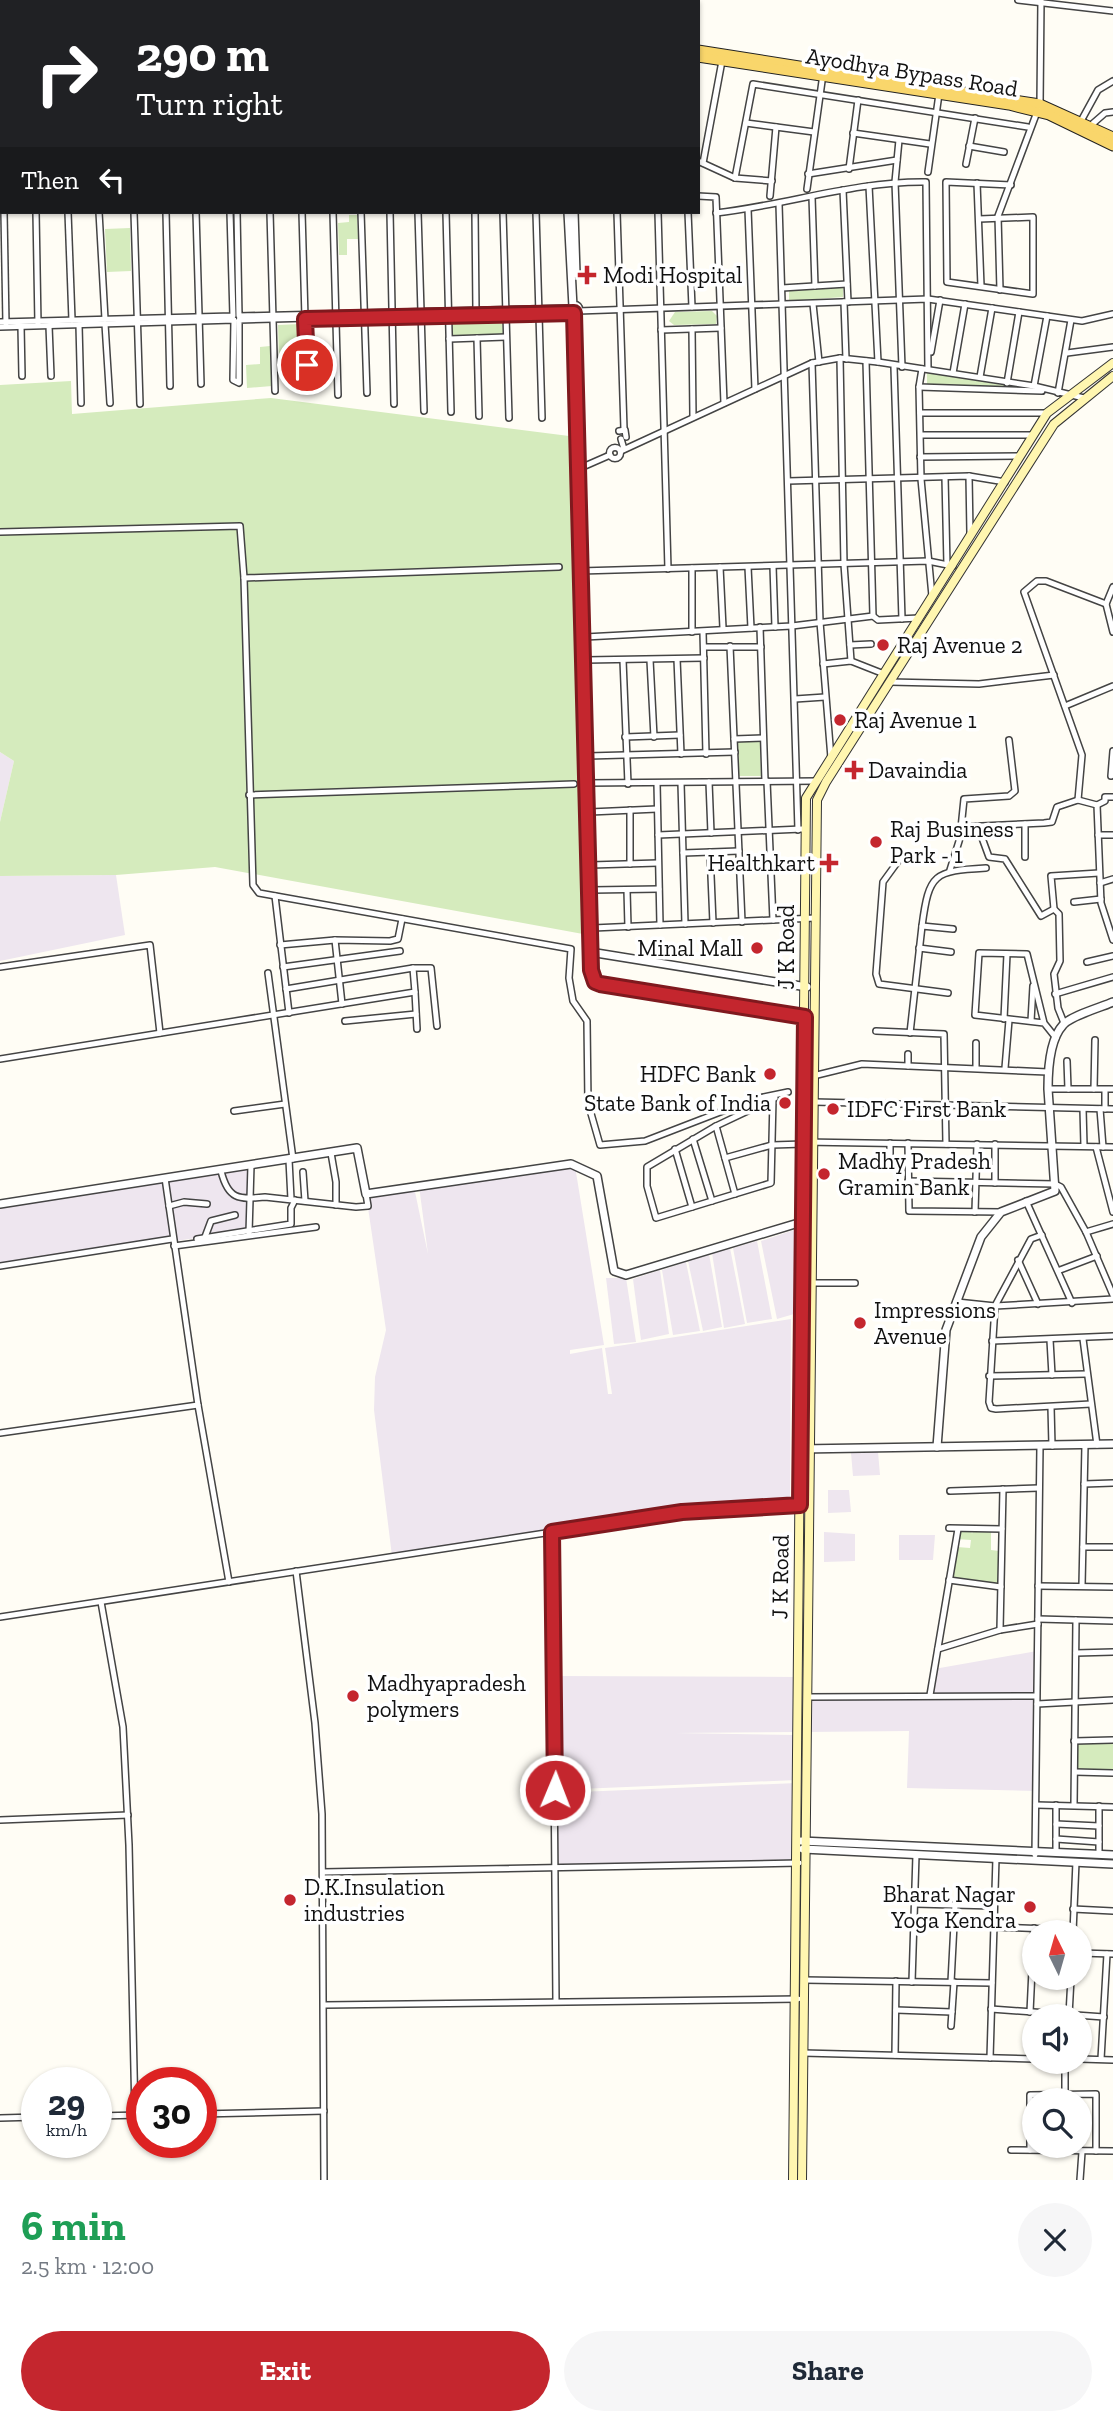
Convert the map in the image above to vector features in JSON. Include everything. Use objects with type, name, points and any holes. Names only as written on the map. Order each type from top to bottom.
[{"type":"main road","name":"Ayodhya Bypass Road","points":[[700,50],[939,94],[1038,108],[1113,146]]},
{"type":"main road","name":"Ayodhya Bypass Road","points":[[700,57],[823,73],[1038,108],[1081,121],[1113,137]]},
{"type":"main road","name":"J K Road","points":[[810,919],[802,829],[807,795],[932,596],[1054,424],[1084,398],[1113,363]]},
{"type":"main road","name":"J K Road","points":[[807,1143],[814,1102],[810,1017],[810,919],[818,798],[891,682],[970,536],[1047,412],[1113,376]]},
{"type":"main road","points":[[807,795],[818,798]]},
{"type":"main road","name":"J K Road","points":[[793,2180],[804,1701],[808,1221],[804,1085],[810,1017]]},
{"type":"main road","name":"J K Road","points":[[805,1449],[811,1283],[808,1221]]},
{"type":"main road","name":"J K Road","points":[[801,1863],[804,1980],[799,1999],[803,2053],[802,2180]]},
{"type":"street","points":[[1018,0],[1113,11]]},
{"type":"street","points":[[1000,290],[998,216],[1011,185],[1028,127],[1038,108],[1041,1]]},
{"type":"street","points":[[722,61],[701,162],[736,177],[772,181]]},
{"type":"street","points":[[807,189],[823,73]]},
{"type":"street","points":[[1081,121],[1098,90],[1113,81]]},
{"type":"street","points":[[736,177],[753,84],[1028,127]]},
{"type":"street","points":[[928,172],[939,94]]},
{"type":"street","points":[[849,169],[858,100]]},
{"type":"street","points":[[1090,126],[1105,113],[1113,112]]},
{"type":"street","points":[[966,164],[975,118]]},
{"type":"street","points":[[746,122],[814,132]]},
{"type":"street","points":[[770,196],[776,127]]},
{"type":"street","points":[[853,133],[930,144]]},
{"type":"street","points":[[899,140],[895,182],[902,367]]},
{"type":"street","points":[[969,146],[1004,152]]},
{"type":"street","points":[[808,174],[897,159]]},
{"type":"street","points":[[716,213],[895,182],[926,182],[928,299],[925,369]]},
{"type":"street","points":[[979,219],[998,216],[1033,217],[1033,294],[947,282],[946,182],[1011,185]]},
{"type":"street","points":[[977,183],[981,286]]},
{"type":"street","points":[[869,186],[878,362]]},
{"type":"street","points":[[843,190],[847,284],[843,358],[844,564],[851,661]]},
{"type":"street","points":[[700,197],[716,197],[724,403]]},
{"type":"street","points":[[812,197],[815,286]]},
{"type":"street","points":[[658,835],[802,829],[794,699],[779,204]]},
{"type":"street","points":[[748,209],[755,389]]},
{"type":"street","points":[[3,324],[4,214]]},
{"type":"street","points":[[36,214],[38,323]]},
{"type":"street","points":[[68,214],[72,320]]},
{"type":"street","points":[[99,214],[110,403]]},
{"type":"street","points":[[134,214],[140,404]]},
{"type":"street","points":[[166,214],[170,386]]},
{"type":"street","points":[[195,214],[201,384]]},
{"type":"street","points":[[230,214],[236,318],[239,383],[233,380],[236,318],[237,214]]},
{"type":"street","points":[[270,214],[275,391]]},
{"type":"street","points":[[302,214],[307,388]]},
{"type":"street","points":[[333,214],[338,395]]},
{"type":"street","points":[[361,214],[367,393]]},
{"type":"street","points":[[390,214],[394,404]]},
{"type":"street","points":[[418,214],[424,411]]},
{"type":"street","points":[[446,214],[451,412]]},
{"type":"street","points":[[475,214],[476,310]]},
{"type":"street","points":[[503,214],[509,418]]},
{"type":"street","points":[[536,214],[542,418]]},
{"type":"street","points":[[568,214],[575,310]]},
{"type":"street","points":[[574,214],[594,979],[600,984],[810,1017]]},
{"type":"street","points":[[617,214],[624,429],[618,433],[622,450]]},
{"type":"street","points":[[658,214],[668,569]]},
{"type":"street","points":[[688,214],[692,307]]},
{"type":"street","points":[[782,288],[847,284]]},
{"type":"street","points":[[3,324],[72,320],[138,321],[619,310],[928,299],[1071,320],[1113,314]]},
{"type":"street","points":[[932,596],[921,479],[919,387],[940,300]]},
{"type":"street","points":[[813,304],[820,622],[831,758]]},
{"type":"street","points":[[953,373],[965,304]]},
{"type":"street","points":[[980,377],[992,308]]},
{"type":"street","points":[[448,313],[506,311]]},
{"type":"street","points":[[1007,383],[1019,312]]},
{"type":"street","points":[[1034,386],[1046,317]]},
{"type":"street","points":[[1058,393],[1071,320]]},
{"type":"street","points":[[3,324],[21,326],[38,323],[49,326],[105,321]]},
{"type":"street","points":[[79,325],[81,402]]},
{"type":"street","points":[[21,326],[22,376]]},
{"type":"street","points":[[49,326],[51,376]]},
{"type":"street","points":[[661,330],[721,328]]},
{"type":"street","points":[[692,329],[693,417]]},
{"type":"street","points":[[449,339],[506,337]]},
{"type":"street","points":[[477,338],[480,416]]},
{"type":"street","points":[[1067,353],[1113,346]]},
{"type":"street","points":[[579,468],[610,455],[613,447],[622,450],[816,362],[843,358],[980,377],[1084,398]]},
{"type":"street","points":[[866,361],[873,616]]},
{"type":"street","points":[[894,367],[902,619]]},
{"type":"street","points":[[919,387],[1049,391]]},
{"type":"street","points":[[920,413],[1047,412]]},
{"type":"street","points":[[921,435],[1033,435]]},
{"type":"street","points":[[920,457],[1020,456]]},
{"type":"street","points":[[788,481],[969,476],[1005,482]]},
{"type":"street","points":[[969,476],[970,536]]},
{"type":"street","points":[[582,571],[928,561],[951,570],[945,477]]},
{"type":"street","points":[[0,532],[240,526],[244,578],[253,885],[259,893],[572,949],[569,978],[573,1001],[587,1021],[588,1103],[600,1145],[645,1141],[754,1099],[788,1092]]},
{"type":"street","points":[[748,566],[751,628]]},
{"type":"street","points":[[773,566],[775,627]]},
{"type":"street","points":[[244,578],[558,567]]},
{"type":"street","points":[[720,567],[723,628]]},
{"type":"street","points":[[692,568],[692,632]]},
{"type":"street","points":[[582,571],[592,952]]},
{"type":"street","points":[[1078,800],[1082,755],[1024,592],[1037,581],[1046,581],[1106,604]]},
{"type":"street","points":[[1113,587],[1106,604],[1113,632]]},
{"type":"street","points":[[585,637],[792,626],[873,616],[878,620],[919,618]]},
{"type":"street","points":[[760,627],[763,738],[774,920]]},
{"type":"street","points":[[703,632],[706,754]]},
{"type":"street","points":[[850,645],[871,644]]},
{"type":"street","points":[[730,646],[742,922]]},
{"type":"street","points":[[704,647],[761,647]]},
{"type":"street","points":[[586,660],[704,658]]},
{"type":"street","points":[[677,659],[681,754]]},
{"type":"street","points":[[623,660],[628,784]]},
{"type":"street","points":[[650,660],[654,737]]},
{"type":"street","points":[[823,664],[851,661],[891,682],[979,684],[1054,675]]},
{"type":"street","points":[[1065,706],[1113,686]]},
{"type":"street","points":[[794,699],[825,697]]},
{"type":"street","points":[[625,737],[680,735]]},
{"type":"street","points":[[734,739],[763,738]]},
{"type":"street","points":[[950,870],[961,827],[964,799],[1009,796],[1015,791],[1009,740]]},
{"type":"street","points":[[1111,776],[1113,751]]},
{"type":"street","points":[[588,756],[735,752]]},
{"type":"street","points":[[588,783],[797,780],[826,782]]},
{"type":"street","points":[[709,782],[710,833]]},
{"type":"street","points":[[657,783],[660,925]]},
{"type":"street","points":[[681,783],[685,924]]},
{"type":"street","points":[[249,795],[574,784]]},
{"type":"street","points":[[961,827],[1052,822],[1057,807],[1078,800],[1097,804],[1105,801],[1105,797],[1113,797]]},
{"type":"street","points":[[1097,804],[1101,898],[1113,940]]},
{"type":"street","points":[[590,812],[657,809]]},
{"type":"street","points":[[630,810],[630,864]]},
{"type":"street","points":[[1025,824],[1025,857]]},
{"type":"street","points":[[978,827],[989,857],[1005,859],[1041,916],[1054,909]]},
{"type":"street","points":[[1098,835],[1113,835]]},
{"type":"street","points":[[683,853],[739,851]]},
{"type":"street","points":[[710,852],[713,923]]},
{"type":"street","points":[[899,860],[883,882],[876,974],[879,984],[948,993]]},
{"type":"street","points":[[591,864],[659,863]]},
{"type":"street","points":[[910,1032],[927,892],[938,876],[950,870],[986,868]]},
{"type":"street","points":[[1064,1023],[1055,994],[1054,974],[1060,961],[1059,914],[1054,909],[1051,876],[1099,873]]},
{"type":"street","points":[[1100,883],[1113,879]]},
{"type":"street","points":[[592,890],[659,890]]},
{"type":"street","points":[[627,890],[628,927]]},
{"type":"street","points":[[275,896],[289,1013]]},
{"type":"street","points":[[1074,902],[1101,898]]},
{"type":"street","points":[[280,945],[335,940],[398,939],[402,919]]},
{"type":"street","points":[[593,928],[810,919]]},
{"type":"street","points":[[922,926],[953,929]]},
{"type":"street","points":[[335,940],[342,1004]]},
{"type":"street","points":[[0,968],[150,945],[160,1034]]},
{"type":"street","points":[[919,947],[951,952]]},
{"type":"street","points":[[283,967],[400,951]]},
{"type":"street","points":[[592,952],[810,988]]},
{"type":"street","points":[[1044,1023],[975,1015],[979,953],[1027,954],[1044,1023],[1056,1038]]},
{"type":"street","points":[[1005,1068],[1007,954]]},
{"type":"street","points":[[1087,962],[1113,956]]},
{"type":"street","points":[[286,989],[412,968],[430,968],[437,1026]]},
{"type":"street","points":[[412,968],[417,1029]]},
{"type":"street","points":[[249,1233],[291,1224],[293,1200],[285,1104],[268,973]]},
{"type":"street","points":[[1055,994],[1113,977]]},
{"type":"street","points":[[1031,1021],[1034,979]]},
{"type":"street","points":[[0,1059],[415,992]]},
{"type":"street","points":[[908,1143],[909,1211],[1000,1212],[1055,1191],[1048,1110],[1048,1072],[1056,1038],[1064,1023],[1113,1002]]},
{"type":"street","points":[[345,1021],[416,1014]]},
{"type":"street","points":[[876,1031],[944,1034],[946,1144]]},
{"type":"street","points":[[1094,1090],[1095,1040]]},
{"type":"street","points":[[976,1043],[976,1068]]},
{"type":"street","points":[[908,1054],[908,1066]]},
{"type":"street","points":[[1067,1061],[1068,1089]]},
{"type":"street","points":[[813,1076],[862,1064],[1005,1068],[1048,1072]]},
{"type":"street","points":[[1048,1089],[1105,1090],[1113,1089],[1113,1081]]},
{"type":"street","points":[[773,1098],[771,1183],[656,1218],[647,1167],[716,1126],[773,1098],[804,1085]]},
{"type":"street","points":[[1105,1090],[1099,1147],[1110,1185],[1113,1212]]},
{"type":"street","points":[[814,1102],[946,1104],[1048,1110],[1113,1109]]},
{"type":"street","points":[[234,1111],[285,1104]]},
{"type":"street","points":[[1083,1109],[1084,1146]]},
{"type":"street","points":[[716,1126],[735,1194]]},
{"type":"street","points":[[693,1139],[712,1201]]},
{"type":"street","points":[[725,1158],[772,1145],[807,1143],[1113,1147]]},
{"type":"street","points":[[890,1143],[890,1168]]},
{"type":"street","points":[[975,1212],[977,1144]]},
{"type":"street","points":[[995,1144],[995,1183]]},
{"type":"street","points":[[0,1205],[357,1148],[368,1206],[231,1195],[225,1188],[221,1171]]},
{"type":"street","points":[[675,1149],[692,1207]]},
{"type":"street","points":[[331,1153],[336,1182],[336,1205]]},
{"type":"street","points":[[366,1194],[571,1164],[597,1176],[614,1270],[626,1275],[808,1221]]},
{"type":"street","points":[[249,1233],[251,1165]]},
{"type":"street","points":[[303,1172],[305,1201]]},
{"type":"street","points":[[165,1178],[198,1405],[229,1582]]},
{"type":"street","points":[[908,1181],[1055,1184],[1065,1191],[1097,1256],[1113,1297],[1072,1303],[995,1306],[957,1301]]},
{"type":"street","points":[[1027,1201],[1072,1303]]},
{"type":"street","points":[[169,1206],[184,1202],[207,1204]]},
{"type":"street","points":[[937,1447],[946,1330],[981,1237],[1000,1212]]},
{"type":"street","points":[[202,1240],[211,1221],[235,1215]]},
{"type":"street","points":[[1086,1232],[1113,1224]]},
{"type":"street","points":[[174,1247],[249,1233],[316,1227]]},
{"type":"street","points":[[1042,1235],[1031,1239],[995,1306],[989,1376],[991,1408],[1091,1404]]},
{"type":"street","points":[[0,1266],[172,1239]]},
{"type":"street","points":[[1059,1270],[1097,1256]]},
{"type":"street","points":[[1018,1260],[1038,1304]]},
{"type":"street","points":[[811,1283],[855,1283]]},
{"type":"street","points":[[992,1341],[1113,1336]]},
{"type":"street","points":[[1083,1339],[1097,1445]]},
{"type":"street","points":[[1050,1340],[1052,1375]]},
{"type":"street","points":[[989,1376],[1086,1374]]},
{"type":"street","points":[[0,1433],[198,1405]]},
{"type":"street","points":[[1051,1407],[1052,1446]]},
{"type":"street","points":[[805,1449],[1113,1444]]},
{"type":"street","points":[[1082,1586],[1085,1445]]},
{"type":"street","points":[[1035,1854],[1040,1446]]},
{"type":"street","points":[[1084,1484],[1113,1483]]},
{"type":"street","points":[[950,1491],[1039,1488]]},
{"type":"street","points":[[1000,1630],[1003,1489]]},
{"type":"street","points":[[0,1617],[682,1512],[804,1505]]},
{"type":"street","points":[[949,1528],[1002,1529]]},
{"type":"street","points":[[930,1695],[958,1529]]},
{"type":"street","points":[[552,1532],[556,2001]]},
{"type":"street","points":[[1083,1547],[1113,1547]]},
{"type":"street","points":[[296,1571],[315,1723],[323,1872],[324,2180]]},
{"type":"street","points":[[949,1580],[1001,1587]]},
{"type":"street","points":[[1038,1586],[1113,1587]]},
{"type":"street","points":[[101,1602],[123,1727],[136,2067]]},
{"type":"street","points":[[1074,1805],[1076,1620]]},
{"type":"street","points":[[938,1649],[1038,1621],[1113,1620]]},
{"type":"street","points":[[1076,1653],[1113,1652]]},
{"type":"street","points":[[804,1701],[930,1695],[1036,1696]]},
{"type":"street","points":[[1037,1704],[1113,1700]]},
{"type":"street","points":[[1074,1741],[1113,1740]]},
{"type":"street","points":[[1075,1772],[1113,1773]]},
{"type":"street","points":[[1036,1805],[1113,1807]]},
{"type":"street","points":[[1056,1805],[1056,1852]]},
{"type":"street","points":[[1099,1806],[1099,1854]]},
{"type":"street","points":[[0,1820],[128,1815]]},
{"type":"street","points":[[1056,1824],[1099,1826]]},
{"type":"street","points":[[1076,1840],[1077,1825]]},
{"type":"street","points":[[1056,1839],[1099,1842]]},
{"type":"street","points":[[801,1845],[1035,1854],[1076,1862],[1113,1864]]},
{"type":"street","points":[[801,1845],[916,1856],[996,1857],[1056,1852],[1113,1855]]},
{"type":"street","points":[[912,1982],[916,1856]]},
{"type":"street","points":[[990,2057],[996,1857]]},
{"type":"street","points":[[1073,1920],[1076,1862]]},
{"type":"street","points":[[323,1872],[554,1870],[801,1863]]},
{"type":"street","points":[[915,1904],[994,1906]]},
{"type":"street","points":[[951,2026],[955,1905]]},
{"type":"street","points":[[1073,1909],[1113,1911]]},
{"type":"street","points":[[994,1927],[1022,1928]]},
{"type":"street","points":[[1092,1953],[1110,1954],[1101,2059]]},
{"type":"street","points":[[804,1980],[992,1983]]},
{"type":"street","points":[[895,2055],[896,1981]]},
{"type":"street","points":[[325,2005],[799,1999]]},
{"type":"street","points":[[992,2009],[1022,2011]]},
{"type":"street","points":[[896,2010],[952,2012]]},
{"type":"street","points":[[1092,2016],[1104,2017]]},
{"type":"street","points":[[803,2053],[1022,2058]]},
{"type":"street","points":[[1092,2059],[1113,2060]]},
{"type":"street","points":[[1092,2095],[1096,2094],[1097,2151]]},
{"type":"street","points":[[217,2114],[324,2111]]},
{"type":"street","points":[[0,2118],[21,2117]]},
{"type":"street","points":[[1011,2150],[1022,2150]]},
{"type":"street","points":[[1092,2151],[1113,2151]]},
{"type":"street","points":[[1080,2180],[1082,2158]]},
{"type":"shaded area","points":[[0,752],[14,761],[0,822]]},
{"type":"shaded area","points":[[116,875],[125,935],[0,961],[0,876]]},
{"type":"shaded area","points":[[251,1166],[250,1230],[0,1267],[0,1204]]},
{"type":"shaded area","points":[[575,1166],[604,1345],[570,1350],[570,1354],[602,1348],[608,1394],[612,1394],[605,1348],[791,1319],[790,1506],[705,1511],[392,1556],[374,1410],[375,1377],[386,1330],[366,1194],[414,1187],[428,1254],[419,1186]]},
{"type":"shaded area","points":[[797,1229],[794,1314],[777,1319],[761,1241]]},
{"type":"shaded area","points":[[757,1241],[772,1319],[747,1323],[733,1248]]},
{"type":"shaded area","points":[[730,1248],[745,1324],[724,1328],[712,1253]]},
{"type":"shaded area","points":[[709,1254],[722,1327],[703,1331],[688,1261]]},
{"type":"shaded area","points":[[686,1262],[700,1331],[673,1335],[662,1270]]},
{"type":"shaded area","points":[[660,1270],[669,1334],[641,1340],[633,1279]]},
{"type":"shaded area","points":[[606,1278],[626,1278],[636,1342],[614,1344]]},
{"type":"shaded area","points":[[878,1452],[880,1475],[853,1476],[851,1453]]},
{"type":"shaded area","points":[[828,1490],[849,1490],[851,1512],[828,1513]]},
{"type":"shaded area","points":[[824,1532],[855,1534],[855,1561],[824,1562]]},
{"type":"shaded area","points":[[899,1535],[935,1535],[933,1560],[899,1560]]},
{"type":"shaded area","points":[[1037,1651],[1036,1696],[1033,1696],[1037,1730],[1036,1791],[907,1788],[909,1731],[807,1732],[807,1697],[930,1695],[934,1669]]},
{"type":"shaded area","points":[[554,1676],[798,1677],[798,1732],[675,1733],[794,1735],[797,1780],[555,1790]]},
{"type":"shaded area","points":[[797,1783],[796,1863],[554,1870],[555,1793]]},
{"type":"green space","points":[[349,215],[357,215],[358,239],[347,239],[347,255],[339,255],[338,223],[349,222]]},
{"type":"green space","points":[[130,228],[131,271],[107,272],[105,229]]},
{"type":"green space","points":[[789,288],[843,288],[843,297],[789,301]]},
{"type":"green space","points":[[712,311],[717,316],[716,324],[674,325],[669,321],[675,312]]},
{"type":"green space","points":[[502,317],[503,334],[453,336],[452,319]]},
{"type":"green space","points":[[300,324],[301,342],[288,342],[289,359],[279,359],[278,325]]},
{"type":"green space","points":[[270,346],[272,386],[247,388],[246,365],[260,364],[260,347]]},
{"type":"green space","points":[[927,373],[1030,389],[927,385]]},
{"type":"green space","points":[[71,381],[72,414],[271,398],[569,436],[583,934],[215,867],[116,875],[0,876],[0,822],[14,761],[0,752],[0,385]]},
{"type":"green space","points":[[738,742],[760,742],[761,776],[739,776]]},
{"type":"green space","points":[[958,1529],[971,1529],[972,1534],[973,1530],[991,1530],[991,1550],[999,1551],[999,1585],[951,1579],[957,1547],[970,1548],[971,1540],[956,1539]]},
{"type":"green space","points":[[1113,1742],[1113,1771],[1077,1770],[1077,1743]]},
{"type":"place","name":"Modi Hospital","points":[[587,275]]},
{"type":"place","name":"Raj Avenue 2","points":[[883,645]]},
{"type":"place","name":"Raj Avenue 1","points":[[840,720]]},
{"type":"place","name":"Davaindia","points":[[854,770]]},
{"type":"place","name":"Raj Business Park - 1","points":[[876,842]]},
{"type":"place","name":"Healthkart","points":[[829,863]]},
{"type":"place","name":"Minal Mall","points":[[757,948]]},
{"type":"place","name":"HDFC Bank","points":[[770,1074]]},
{"type":"place","name":"State Bank of India","points":[[785,1103]]},
{"type":"place","name":"IDFC First Bank","points":[[833,1109]]},
{"type":"place","name":"Madhy Pradesh Gramin Bank","points":[[824,1174]]},
{"type":"place","name":"Impressions Avenue","points":[[860,1323]]},
{"type":"place","name":"Madhyapradesh polymers","points":[[353,1696]]},
{"type":"place","name":"D.K.Insulation industries","points":[[290,1900]]},
{"type":"place","name":"Bharat Nagar Yoga Kendra","points":[[1030,1907]]},
{"type":"route","points":[[307,365],[305,319],[574,313],[591,970],[595,982],[600,984],[805,1017],[800,1505],[682,1512],[552,1532],[555,1790]]}]
